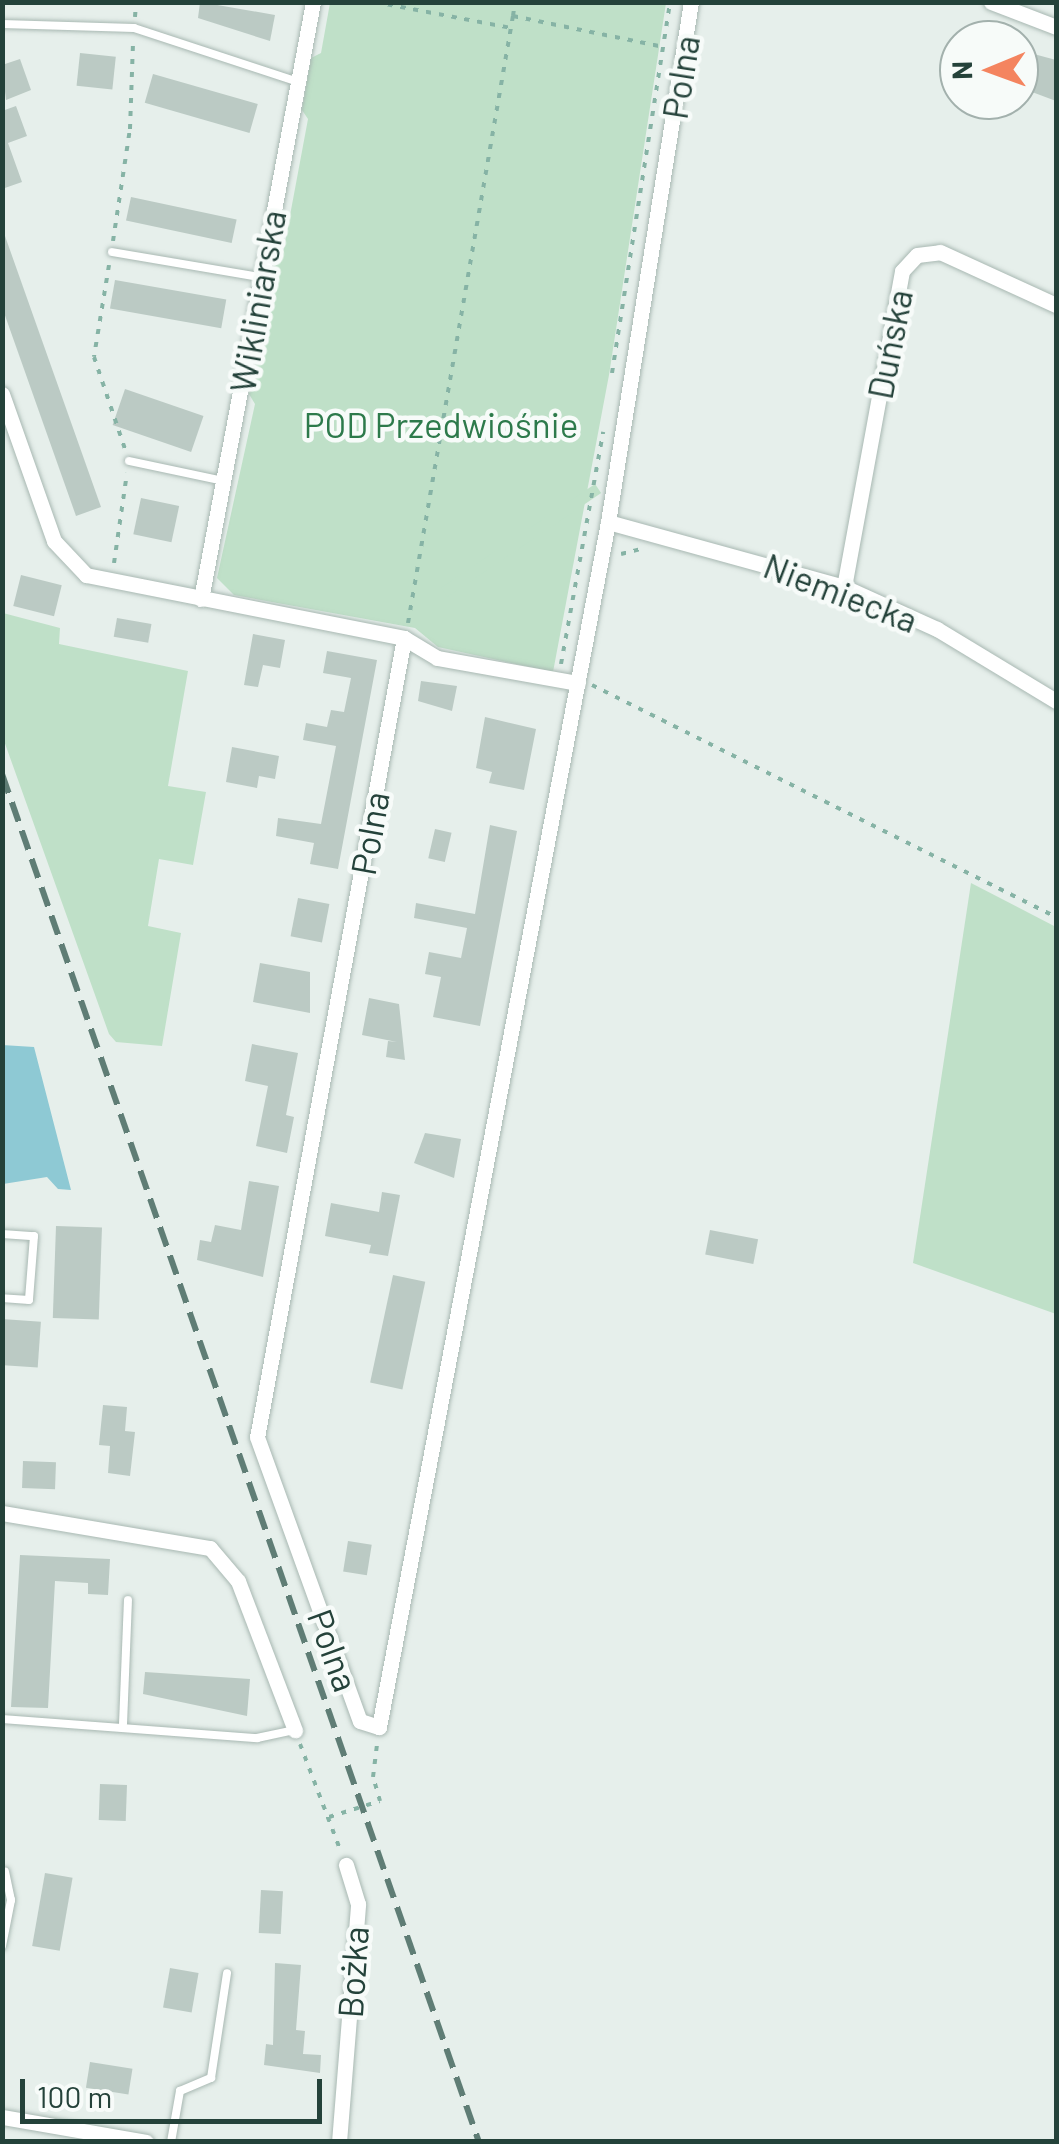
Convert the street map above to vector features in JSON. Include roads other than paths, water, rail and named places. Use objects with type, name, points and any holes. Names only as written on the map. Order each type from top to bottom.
[{"type":"street","name":"Wikliniarska","points":[[201,599],[313,2]]},
{"type":"street","name":"Polna","points":[[406,632],[258,1437],[360,1721],[378,1727],[608,522],[691,2]]},
{"type":"street","points":[[990,2],[1056,27]]},
{"type":"street","name":"Duńska","points":[[844,587],[902,271],[918,255],[940,252],[1056,305]]},
{"type":"street","points":[[2,394],[60,552],[86,575],[201,599],[406,632],[437,658],[578,683]]},
{"type":"street","name":"Niemiecka","points":[[608,522],[844,587],[937,630],[1056,702]]},
{"type":"street","points":[[2,1514],[210,1548],[238,1581],[295,1730]]},
{"type":"street","name":"Bożka","points":[[339,2142],[358,1904],[346,1865]]},
{"type":"street","points":[[2,2118],[146,2142]]},
{"type":"lane","points":[[2,24],[134,28],[298,82]]},
{"type":"lane","points":[[112,252],[260,278]]},
{"type":"lane","points":[[129,461],[224,480]]},
{"type":"lane","points":[[2,1234],[34,1236],[29,1300],[2,1298]]},
{"type":"lane","points":[[123,1724],[128,1600]]},
{"type":"lane","points":[[2,1720],[123,1724],[257,1738],[295,1730]]},
{"type":"lane","points":[[2,1946],[11,1900],[5,1872]]},
{"type":"lane","points":[[171,2142],[180,2090],[211,2078],[227,1974]]},
{"type":"water","points":[[2,1045],[34,1047],[71,1190],[58,1189],[47,1177],[3,1184]]},
{"type":"railway","points":[[2,774],[479,2142]]},
{"type":"park label","name":"POD Przedwiośnie","points":[[441,424]]}]
